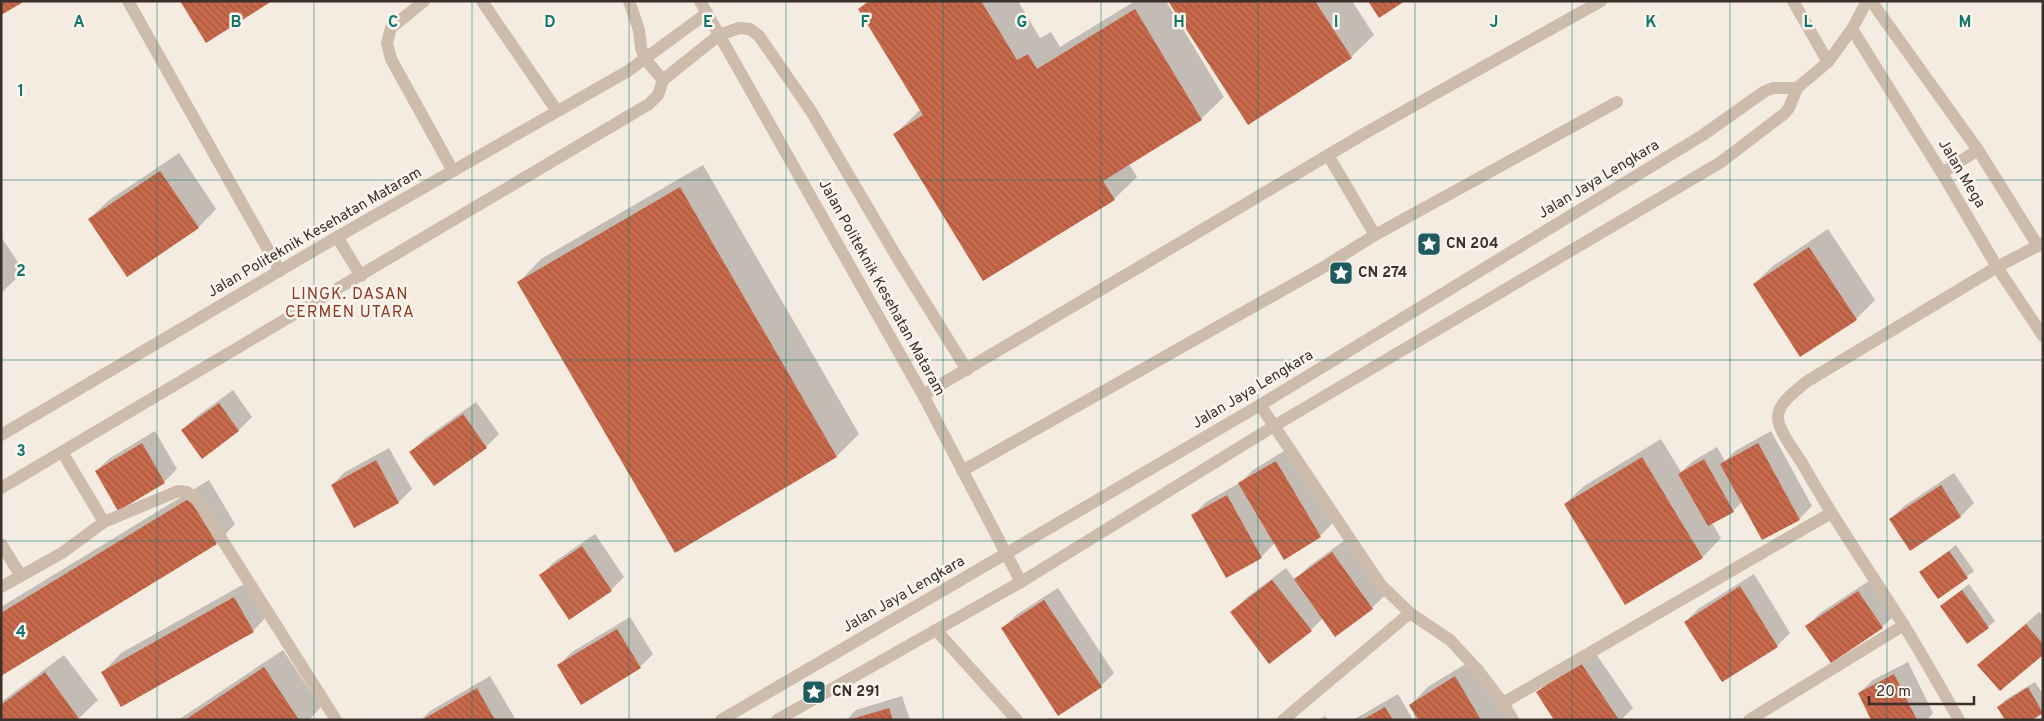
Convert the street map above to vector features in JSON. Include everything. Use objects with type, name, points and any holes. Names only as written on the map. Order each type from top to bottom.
[{"type":"street","points":[[128,1],[280,271]]},
{"type":"street","points":[[424,1],[392,28],[387,43],[391,59],[452,172]]},
{"type":"street","points":[[482,1],[557,111]]},
{"type":"street","points":[[629,1],[639,30],[641,48],[645,59],[663,80]]},
{"type":"street","name":"Jalan Politeknik Kesehatan Mataram","points":[[700,1],[923,395],[1020,582]]},
{"type":"street","points":[[923,395],[1328,155],[1601,1]]},
{"type":"street","points":[[1793,1],[1828,62]]},
{"type":"street","points":[[777,720],[1020,582],[1274,426],[1721,162],[1784,114],[1789,108],[1797,88],[1828,62],[1852,29],[1867,1]]},
{"type":"street","points":[[1871,1],[1978,150],[2040,244],[1997,267],[1806,382],[1783,404],[1778,415],[1778,424],[1831,513],[1904,625],[1959,720]]},
{"type":"street","name":"Jalan Politeknik Kesehatan Mataram","points":[[1,435],[337,237],[628,71],[707,13]]},
{"type":"street","points":[[1,488],[649,104],[658,95],[663,80],[719,35],[739,28],[750,29],[759,36],[811,111],[966,370]]},
{"type":"street","name":"Jalan Mega","points":[[1852,29],[1942,173],[1997,267],[2043,336]]},
{"type":"street","name":"Jalan Jaya Lengkara","points":[[721,720],[1260,405],[1703,135],[1765,91],[1773,88],[1797,88]]},
{"type":"street","points":[[962,471],[1322,268],[1375,235],[1617,102]]},
{"type":"street","points":[[1942,173],[1978,150]]},
{"type":"street","points":[[1328,155],[1375,235]]},
{"type":"street","points":[[337,237],[361,276]]},
{"type":"street","points":[[1260,405],[1369,569],[1395,600],[1410,613],[1450,640],[1476,669],[1513,720]]},
{"type":"street","points":[[62,452],[104,522]]},
{"type":"street","points":[[1,587],[62,553],[104,522],[178,492],[187,492],[197,500],[336,720]]},
{"type":"street","points":[[1503,704],[1831,513]]},
{"type":"street","points":[[1,544],[21,576]]},
{"type":"street","points":[[1283,720],[1410,613]]},
{"type":"street","points":[[1749,720],[1904,625]]},
{"type":"street","points":[[936,630],[1018,720]]},
{"type":"building","points":[[1,1],[25,1],[1,15]]},
{"type":"building","points":[[180,1],[272,1],[206,43]]},
{"type":"building","points":[[870,1],[981,1],[1017,60],[1028,54],[1037,69],[1135,9],[1202,120],[1103,181],[1115,200],[983,281],[893,134],[923,115],[858,9]]},
{"type":"building","points":[[1168,1],[1315,1],[1352,58],[1248,125]]},
{"type":"building","points":[[1368,1],[1405,1],[1379,18]]},
{"type":"building","points":[[160,171],[199,228],[127,277],[88,219]]},
{"type":"building","points":[[680,187],[837,457],[675,553],[517,282]]},
{"type":"building","points":[[1809,247],[1857,320],[1800,357],[1753,284]]},
{"type":"building","points":[[219,403],[239,431],[202,459],[181,430]]},
{"type":"building","points":[[463,414],[487,448],[434,486],[409,452]]},
{"type":"building","points":[[142,443],[165,483],[118,511],[95,471]]},
{"type":"building","points":[[1758,443],[1800,520],[1762,540],[1720,464]]},
{"type":"building","points":[[1642,457],[1703,558],[1625,605],[1564,504]]},
{"type":"building","points":[[1704,459],[1734,512],[1708,526],[1678,474]]},
{"type":"building","points":[[376,460],[399,503],[354,528],[331,485]]},
{"type":"building","points":[[1276,461],[1321,537],[1284,560],[1238,483]]},
{"type":"building","points":[[1941,485],[1961,517],[1910,551],[1889,519]]},
{"type":"building","points":[[1227,495],[1262,558],[1226,578],[1191,515]]},
{"type":"building","points":[[190,498],[217,544],[1,676],[1,613]]},
{"type":"building","points":[[582,546],[612,591],[569,620],[539,575]]},
{"type":"building","points":[[1949,551],[1968,578],[1938,599],[1919,572]]},
{"type":"building","points":[[1332,552],[1373,609],[1335,637],[1294,579]]},
{"type":"building","points":[[1272,580],[1312,631],[1269,664],[1230,612]]},
{"type":"building","points":[[1740,586],[1778,647],[1722,682],[1684,622]]},
{"type":"building","points":[[1962,590],[1989,628],[1967,644],[1940,606]]},
{"type":"building","points":[[1858,591],[1883,628],[1831,663],[1805,626]]},
{"type":"building","points":[[234,597],[254,632],[121,707],[101,672]]},
{"type":"building","points":[[1044,600],[1102,687],[1058,716],[1001,628]]},
{"type":"building","points":[[2026,624],[2043,644],[2043,655],[2000,691],[1977,665]]},
{"type":"building","points":[[617,629],[641,668],[581,705],[557,665]]},
{"type":"building","points":[[1581,663],[1619,720],[1554,720],[1536,692]]},
{"type":"building","points":[[264,667],[299,720],[185,720]]},
{"type":"building","points":[[45,672],[80,720],[1,720],[1,705]]},
{"type":"building","points":[[1894,674],[1917,720],[1871,720],[1858,693]]},
{"type":"building","points":[[1455,676],[1481,720],[1418,720],[1409,705]]},
{"type":"building","points":[[2028,687],[2043,713],[2032,720],[2005,720],[1997,707]]},
{"type":"building","points":[[477,688],[495,720],[422,720]]},
{"type":"building","points":[[1385,707],[1393,720],[1362,720]]},
{"type":"building","points":[[889,708],[893,720],[852,720],[852,719]]},
{"type":"place","name":"CN 204","points":[[1429,244]]},
{"type":"place","name":"CN 274","points":[[1341,273]]},
{"type":"place","name":"CN 291","points":[[814,692]]},
{"type":"district","name":"LINGK. DASAN CERMEN UTARA","points":[[350,304]]}]
